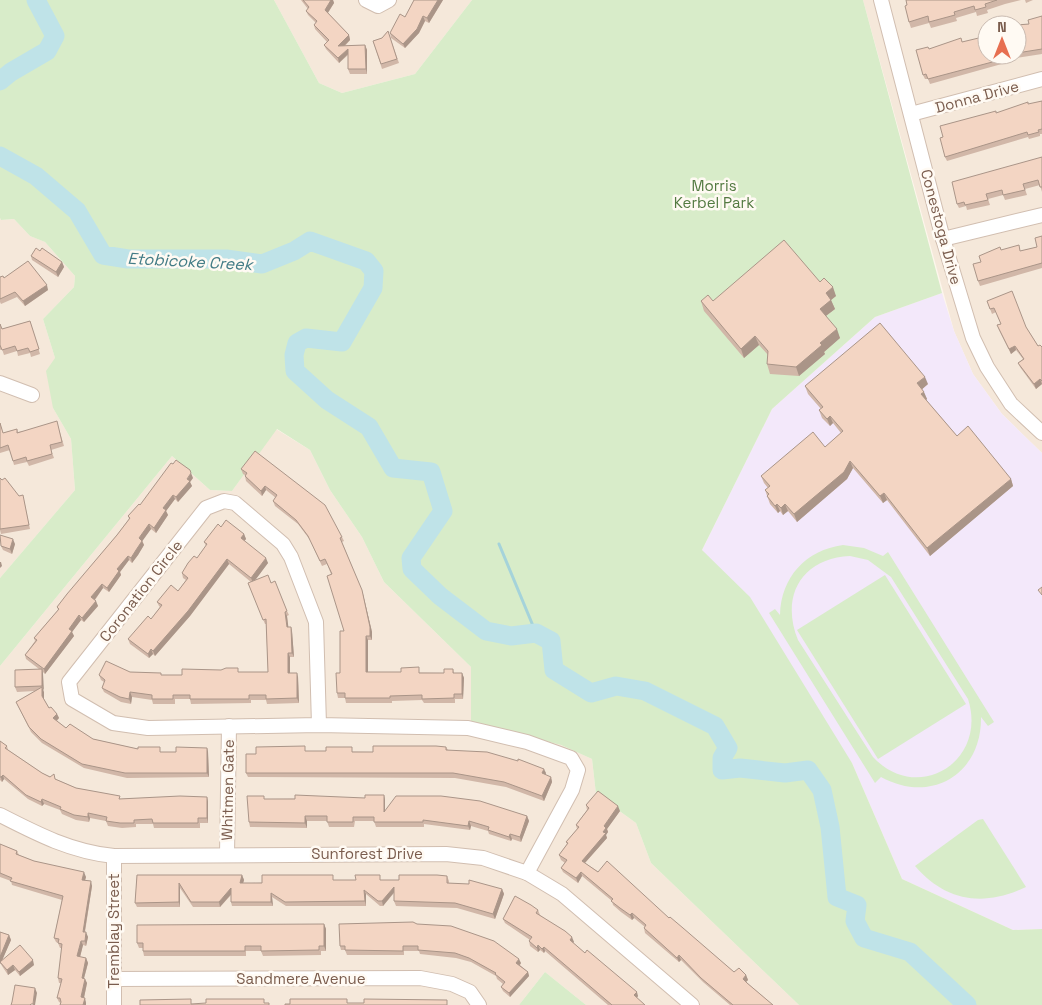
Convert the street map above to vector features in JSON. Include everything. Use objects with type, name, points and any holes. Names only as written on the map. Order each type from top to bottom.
[{"type":"street","points":[[369,2],[378,6],[389,0]]},
{"type":"street","name":"Conestoga Drive","points":[[880,0],[943,239],[973,338],[985,363],[1011,404],[1042,433]]},
{"type":"street","name":"Donna Drive","points":[[911,114],[1042,79]]},
{"type":"street","points":[[943,239],[1042,215]]},
{"type":"street","points":[[0,383],[32,395]]},
{"type":"street","name":"Coronation Circle","points":[[319,725],[316,622],[309,600],[283,544],[235,503],[224,501],[206,508],[69,682],[72,699],[113,723],[148,728],[319,725],[468,728],[527,742],[571,758],[578,770],[572,790],[527,873]]},
{"type":"street","name":"Whitmen Gate","points":[[228,854],[229,726]]},
{"type":"street","name":"Sunforest Drive","points":[[0,815],[50,841],[97,854],[114,856],[446,854],[483,858],[527,873],[562,894],[692,1005]]},
{"type":"street","name":"Tremblay Street","points":[[114,856],[114,1005]]},
{"type":"street","name":"Sandmere Avenue","points":[[114,979],[420,978],[452,984],[470,992],[479,1005]]},
{"type":"shaded area","points":[[274,0],[472,0],[415,74],[342,93],[319,83]]},
{"type":"shaded area","points":[[863,0],[1042,0],[1042,453],[1002,414],[973,374],[954,331]]},
{"type":"shaded area","points":[[0,218],[1,220],[14,219],[30,236],[45,242],[75,276],[74,287],[43,319],[55,358],[53,408],[71,439],[75,490],[0,578]]},
{"type":"shaded area","points":[[942,293],[954,331],[973,374],[1002,414],[1042,453],[1042,929],[1013,930],[902,879],[852,763],[702,550],[772,409],[875,317]]},
{"type":"shaded area","points":[[276,429],[310,450],[330,490],[362,537],[384,582],[471,667],[471,722],[561,745],[592,759],[596,794],[636,823],[651,863],[799,1005],[586,1005],[545,972],[519,1005],[0,1005],[0,666],[172,456],[210,490],[232,491]]},
{"type":"green space","name":"Morris Kerbel Park","points":[[0,0],[274,0],[319,83],[342,93],[415,74],[472,0],[863,0],[942,293],[875,317],[772,409],[702,550],[750,597],[852,763],[902,879],[1013,930],[1042,929],[1042,1005],[799,1005],[651,863],[636,823],[596,794],[592,759],[561,745],[471,722],[471,667],[384,582],[362,537],[330,490],[310,450],[277,429],[232,491],[210,490],[172,456],[0,666],[0,578],[75,490],[71,439],[53,408],[46,371],[55,358],[43,319],[74,287],[75,276],[45,242],[30,236],[14,219],[1,220],[0,218]]},
{"type":"green space","points":[[843,545],[864,548],[883,556],[888,552],[994,722],[988,726],[981,717],[979,737],[973,754],[963,768],[951,778],[935,785],[918,787],[900,785],[881,777],[875,783],[769,613],[775,609],[780,615],[781,601],[785,589],[798,568],[807,559],[830,548]],"holes":[[[850,556],[868,560],[891,577],[968,699],[972,721],[968,741],[959,757],[945,769],[928,776],[910,777],[891,771],[873,757],[798,640],[793,624],[792,609],[794,595],[799,582],[808,572],[819,564],[833,558]]]},
{"type":"green space","points":[[885,575],[966,704],[878,759],[797,630]]},
{"type":"green space","points":[[983,819],[1026,887],[995,897],[981,899],[966,898],[940,887],[915,866],[978,820]]},
{"type":"green space","points":[[545,972],[586,1005],[519,1005]]},
{"type":"building","points":[[303,0],[331,0],[325,10],[349,35],[338,46],[365,45],[366,69],[348,69],[348,49],[338,58],[324,45],[329,40],[314,25],[317,21],[306,11],[309,7]]},
{"type":"building","points":[[414,0],[438,0],[427,18],[423,16],[417,29],[403,44],[390,33],[400,14],[405,17]]},
{"type":"building","points":[[906,0],[997,0],[985,4],[986,7],[975,10],[974,6],[954,12],[955,15],[929,22],[928,16],[909,22],[905,6],[907,5]]},
{"type":"building","points":[[1042,16],[1042,49],[1027,51],[1028,20]]},
{"type":"building","points":[[388,31],[397,59],[381,64],[373,41],[382,38]]},
{"type":"building","points":[[961,38],[962,42],[977,38],[977,65],[981,65],[928,79],[926,74],[923,75],[916,50],[928,47],[929,49]]},
{"type":"building","points":[[1042,101],[1042,129],[1038,130],[1039,132],[1028,135],[1027,132],[945,157],[940,138],[943,137],[940,126],[996,111],[996,113],[1028,102],[1028,104]]},
{"type":"building","points":[[1042,157],[1042,187],[1040,187],[1038,180],[1023,184],[1025,190],[1003,195],[1002,190],[986,194],[988,200],[965,205],[964,202],[957,204],[952,182]]},
{"type":"building","points":[[1042,236],[1042,263],[978,281],[973,264],[981,262],[979,256],[1000,247],[1001,250],[1019,245],[1020,251],[1037,247],[1035,238]]},
{"type":"building","points":[[784,240],[820,282],[824,278],[833,287],[826,293],[831,300],[820,309],[837,329],[820,343],[822,345],[796,367],[767,364],[768,351],[755,336],[741,349],[701,301],[708,295],[713,301]]},
{"type":"building","points":[[36,248],[40,251],[42,248],[62,262],[56,272],[31,256]]},
{"type":"building","points":[[28,261],[47,285],[23,301],[15,292],[0,299],[0,277],[3,276],[4,278]]},
{"type":"building","points":[[1012,291],[1026,327],[1038,346],[1042,347],[1042,381],[1040,379],[1034,384],[1018,363],[1024,359],[1015,346],[1009,349],[997,325],[1001,324],[994,308],[990,309],[987,301]]},
{"type":"building","points":[[30,321],[39,349],[30,352],[28,348],[17,351],[15,346],[2,350],[0,345],[0,324],[2,329]]},
{"type":"building","points":[[880,323],[925,377],[917,383],[924,392],[921,394],[957,436],[968,426],[1011,479],[927,548],[884,493],[880,496],[850,461],[844,472],[794,514],[785,504],[781,508],[777,504],[775,506],[765,490],[770,486],[761,476],[813,432],[825,447],[843,431],[830,416],[827,419],[819,410],[823,407],[805,386]]},
{"type":"building","points":[[57,421],[62,442],[50,445],[52,454],[27,461],[26,457],[13,461],[8,445],[0,448],[0,423],[3,433],[17,429],[17,433]]},
{"type":"building","points":[[255,451],[325,505],[342,537],[340,538],[362,590],[370,627],[370,636],[366,636],[366,672],[401,672],[401,668],[419,667],[419,673],[444,673],[444,669],[453,669],[453,673],[462,673],[462,694],[454,694],[454,698],[422,699],[422,695],[390,696],[390,698],[345,698],[345,693],[337,693],[336,673],[340,673],[340,631],[344,631],[327,576],[332,574],[325,559],[320,561],[308,536],[296,520],[273,501],[277,495],[265,486],[261,491],[245,476],[247,473],[241,469]]},
{"type":"building","points":[[176,460],[190,470],[191,473],[187,479],[190,481],[176,497],[173,495],[163,508],[166,510],[154,528],[149,524],[139,538],[142,541],[131,558],[128,556],[117,569],[119,571],[107,588],[102,584],[91,597],[96,601],[82,618],[79,615],[69,629],[72,631],[44,669],[25,655],[37,640],[34,638],[59,609],[57,607],[67,594],[117,535],[130,518],[128,516],[140,505],[171,463],[173,464]]},
{"type":"building","points":[[0,478],[2,480],[5,478],[19,496],[23,495],[29,525],[0,529]]},
{"type":"building","points":[[226,520],[244,534],[241,538],[266,558],[251,578],[227,559],[188,611],[153,651],[151,649],[148,654],[128,639],[148,616],[151,619],[162,605],[157,602],[171,585],[178,591],[188,578],[182,573],[188,563],[194,556],[197,558],[207,544],[204,542],[218,524],[221,527]]},
{"type":"building","points":[[0,535],[13,539],[10,549],[1,546]]},
{"type":"building","points":[[268,575],[271,583],[275,581],[287,611],[285,612],[287,627],[291,627],[292,653],[288,653],[288,673],[297,673],[297,698],[266,699],[266,695],[249,695],[249,699],[190,699],[190,695],[173,695],[173,699],[152,699],[152,695],[130,692],[129,699],[120,697],[102,688],[105,680],[99,675],[106,661],[130,672],[161,673],[161,675],[182,675],[182,669],[221,670],[238,668],[238,672],[268,672],[266,619],[263,620],[248,583]]},
{"type":"building","points":[[1042,587],[1042,595],[1038,590]]},
{"type":"building","points":[[42,669],[42,686],[15,687],[15,670]]},
{"type":"building","points":[[42,687],[42,696],[49,708],[51,707],[57,714],[53,718],[66,728],[70,724],[93,739],[138,749],[138,747],[160,747],[160,752],[176,752],[176,747],[207,748],[207,773],[125,773],[82,764],[41,739],[29,727],[16,702]]},
{"type":"building","points":[[0,741],[7,746],[5,748],[42,773],[50,777],[54,774],[55,779],[76,788],[120,796],[119,799],[180,796],[207,797],[207,818],[198,818],[198,823],[153,823],[152,819],[134,820],[134,823],[120,823],[106,821],[107,817],[88,813],[88,817],[74,815],[42,799],[41,802],[26,795],[3,775],[0,777]]},
{"type":"building","points":[[305,746],[305,751],[326,751],[326,747],[352,747],[352,752],[373,752],[373,746],[436,746],[446,747],[446,750],[487,752],[518,761],[518,759],[544,769],[542,773],[551,777],[542,796],[504,782],[453,773],[246,773],[246,754],[256,754],[256,747]]},
{"type":"building","points":[[598,791],[618,806],[604,826],[606,828],[603,832],[606,833],[582,861],[598,872],[607,861],[669,918],[734,972],[739,968],[746,975],[743,979],[773,1005],[733,1005],[701,978],[679,955],[677,958],[644,928],[646,925],[632,913],[630,915],[611,901],[613,899],[581,872],[576,878],[561,868],[567,860],[559,855],[568,843],[566,842],[579,827],[576,825],[589,808],[586,805]]},
{"type":"building","points":[[295,795],[365,798],[365,795],[384,795],[384,812],[396,796],[441,796],[480,801],[527,816],[520,837],[510,834],[509,837],[488,830],[489,827],[469,821],[468,826],[423,820],[423,822],[374,822],[374,817],[353,817],[353,822],[327,822],[327,816],[305,816],[305,823],[249,822],[247,796],[264,796],[264,799],[295,799]]},
{"type":"building","points":[[0,844],[17,851],[16,854],[34,861],[84,872],[82,880],[91,881],[83,932],[86,932],[85,941],[81,941],[77,956],[86,958],[82,978],[85,979],[81,997],[85,998],[83,1005],[60,1005],[60,998],[57,998],[62,979],[58,978],[62,944],[58,943],[59,939],[54,938],[63,896],[10,881],[12,878],[0,873]]},
{"type":"building","points":[[137,875],[242,875],[240,883],[262,883],[262,875],[333,875],[333,880],[356,880],[355,875],[380,875],[380,880],[399,880],[399,875],[437,875],[447,876],[447,883],[469,884],[469,880],[502,889],[493,914],[455,903],[394,901],[394,887],[382,901],[378,901],[364,890],[365,901],[285,902],[271,893],[271,902],[231,902],[231,888],[219,902],[191,902],[179,883],[179,902],[135,903]]},
{"type":"building","points":[[515,896],[538,910],[536,913],[565,931],[572,937],[570,940],[585,953],[587,950],[637,992],[634,995],[645,1005],[612,1005],[544,947],[542,949],[538,945],[537,948],[529,941],[532,937],[503,919]]},
{"type":"building","points":[[413,922],[417,924],[451,926],[494,941],[519,959],[516,963],[528,972],[509,993],[501,987],[505,982],[496,973],[469,958],[455,953],[418,950],[418,946],[403,946],[403,951],[345,950],[345,946],[340,946],[339,924]]},
{"type":"building","points":[[324,924],[324,946],[319,946],[319,950],[261,951],[261,946],[245,946],[245,951],[143,951],[143,943],[137,943],[137,925]]},
{"type":"building","points":[[0,932],[9,935],[0,957]]},
{"type":"building","points":[[20,945],[33,960],[19,972],[13,965],[7,970],[0,962]]},
{"type":"building","points":[[15,985],[35,988],[33,1004],[11,1005]]},
{"type":"building","points":[[191,999],[191,1004],[206,1003],[206,999],[264,999],[264,1003],[269,1003],[269,1005],[140,1005],[140,1000]]},
{"type":"building","points":[[290,999],[347,999],[347,1003],[364,1003],[364,999],[447,1000],[447,1005],[285,1005],[290,1004]]},
{"type":"waterway","name":"Etobicoke Creek","points":[[0,81],[11,72],[47,51],[55,36],[36,0]]},
{"type":"waterway","name":"Etobicoke Creek","points":[[0,156],[36,176],[77,211],[103,255],[128,259],[226,259],[262,264],[294,251],[310,241],[366,261],[374,271],[373,288],[342,342],[306,338],[297,343],[294,355],[295,371],[327,400],[369,427],[393,468],[431,472],[443,511],[411,558],[412,569],[440,596],[486,631],[511,636],[536,633],[551,641],[554,670],[591,693],[616,686],[645,691],[715,726],[728,748],[722,758],[722,770],[740,768],[785,773],[808,770],[822,790],[830,827],[837,897],[857,905],[855,921],[864,938],[910,952],[967,1005]]},
{"type":"waterway","points":[[499,544],[536,633]]}]
